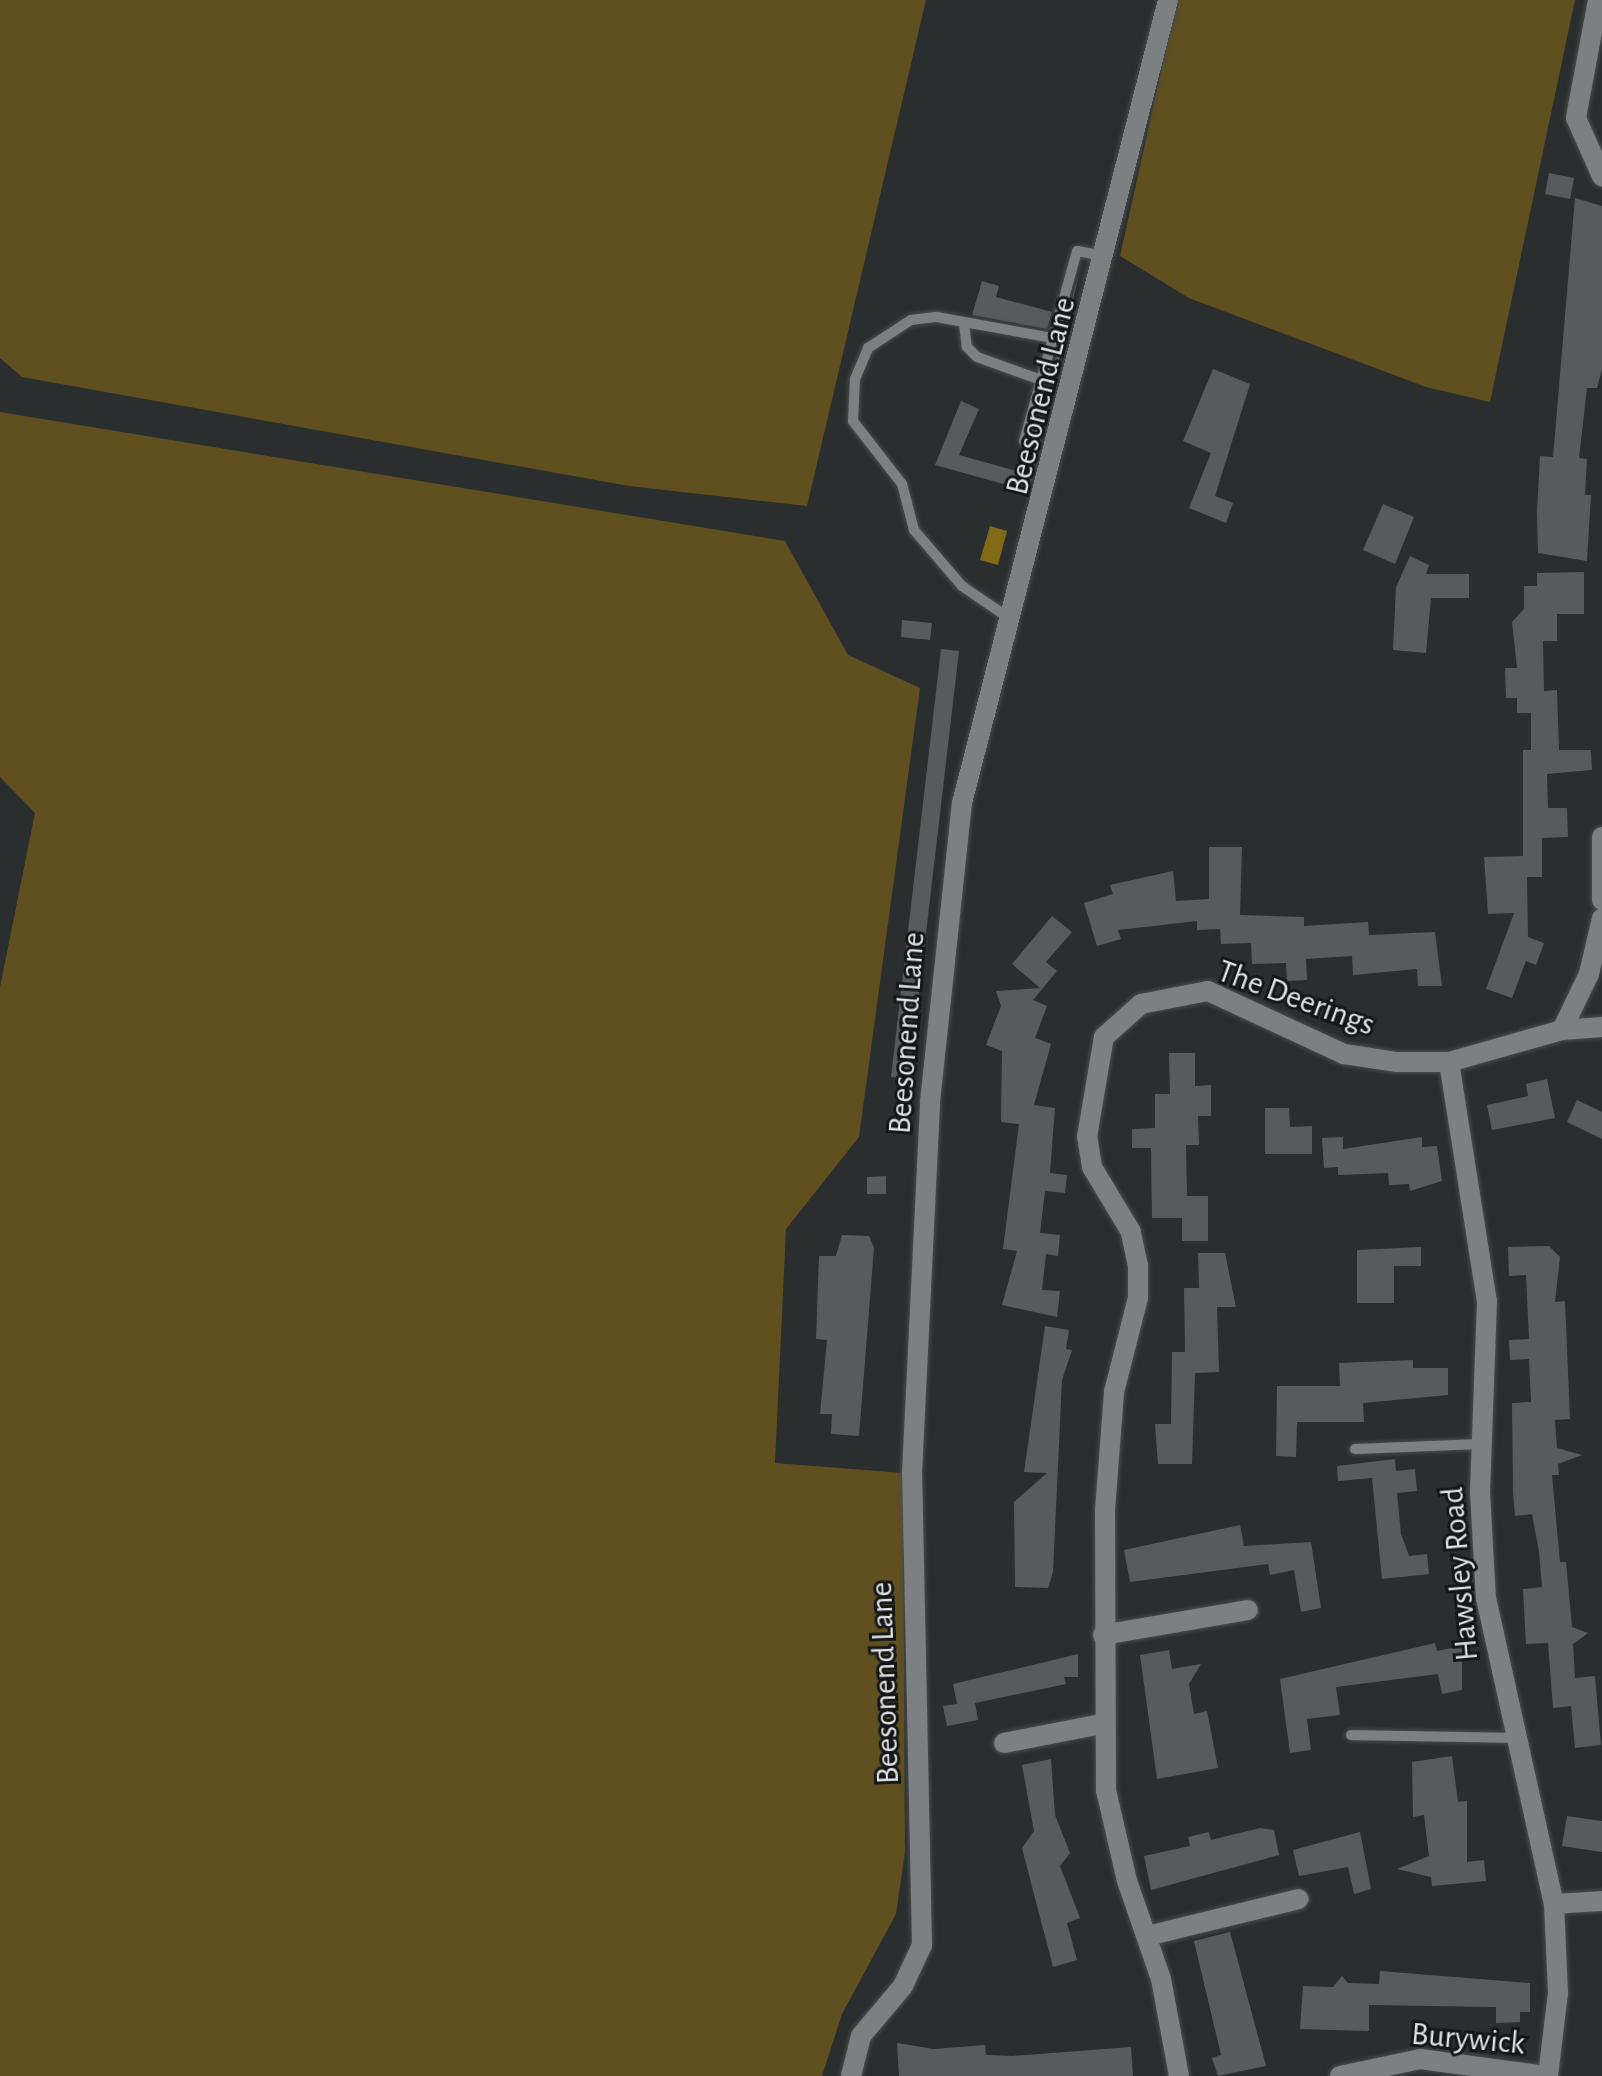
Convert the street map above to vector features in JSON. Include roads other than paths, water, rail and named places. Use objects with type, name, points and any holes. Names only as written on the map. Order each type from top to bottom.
[{"type":"street","name":"Beesonend Lane","points":[[851,2076],[861,2036],[903,1986],[922,1945],[911,1488],[930,1102],[962,803],[1108,256],[1168,0]]},
{"type":"street","points":[[1598,0],[1576,118],[1602,176]]},
{"type":"street","points":[[1602,837],[1602,900]]},
{"type":"street","points":[[1562,1030],[1589,974],[1602,918]]},
{"type":"street","name":"The Deerings","points":[[1179,2076],[1147,1936],[1114,1838],[1102,1724],[1114,1392],[1138,1298],[1137,1248],[1092,1167],[1087,1107],[1104,1037],[1122,1020],[1162,996],[1208,991],[1344,1054],[1449,1062],[1562,1030],[1602,1027]]},
{"type":"street","name":"Hawsley Road","points":[[1449,1062],[1484,1256],[1481,1444],[1486,1598],[1554,1904],[1558,1993],[1547,2076]]},
{"type":"street","points":[[1103,1635],[1248,1610]]},
{"type":"street","points":[[1004,1743],[1102,1724]]},
{"type":"street","points":[[1147,1936],[1299,1899]]},
{"type":"street","points":[[1554,1904],[1602,1901]]},
{"type":"street","name":"Burywick","points":[[1340,2076],[1420,2059],[1547,2076]]},
{"type":"lane","points":[[1024,441],[1077,251],[1108,256]]},
{"type":"lane","points":[[1012,620],[936,559],[914,530],[902,484],[853,421],[860,360],[877,340],[924,317],[1053,338]]},
{"type":"lane","points":[[964,324],[967,347],[977,357],[1041,380]]},
{"type":"lane","points":[[1355,1449],[1481,1444]]},
{"type":"lane","points":[[1351,1735],[1516,1738]]}]
